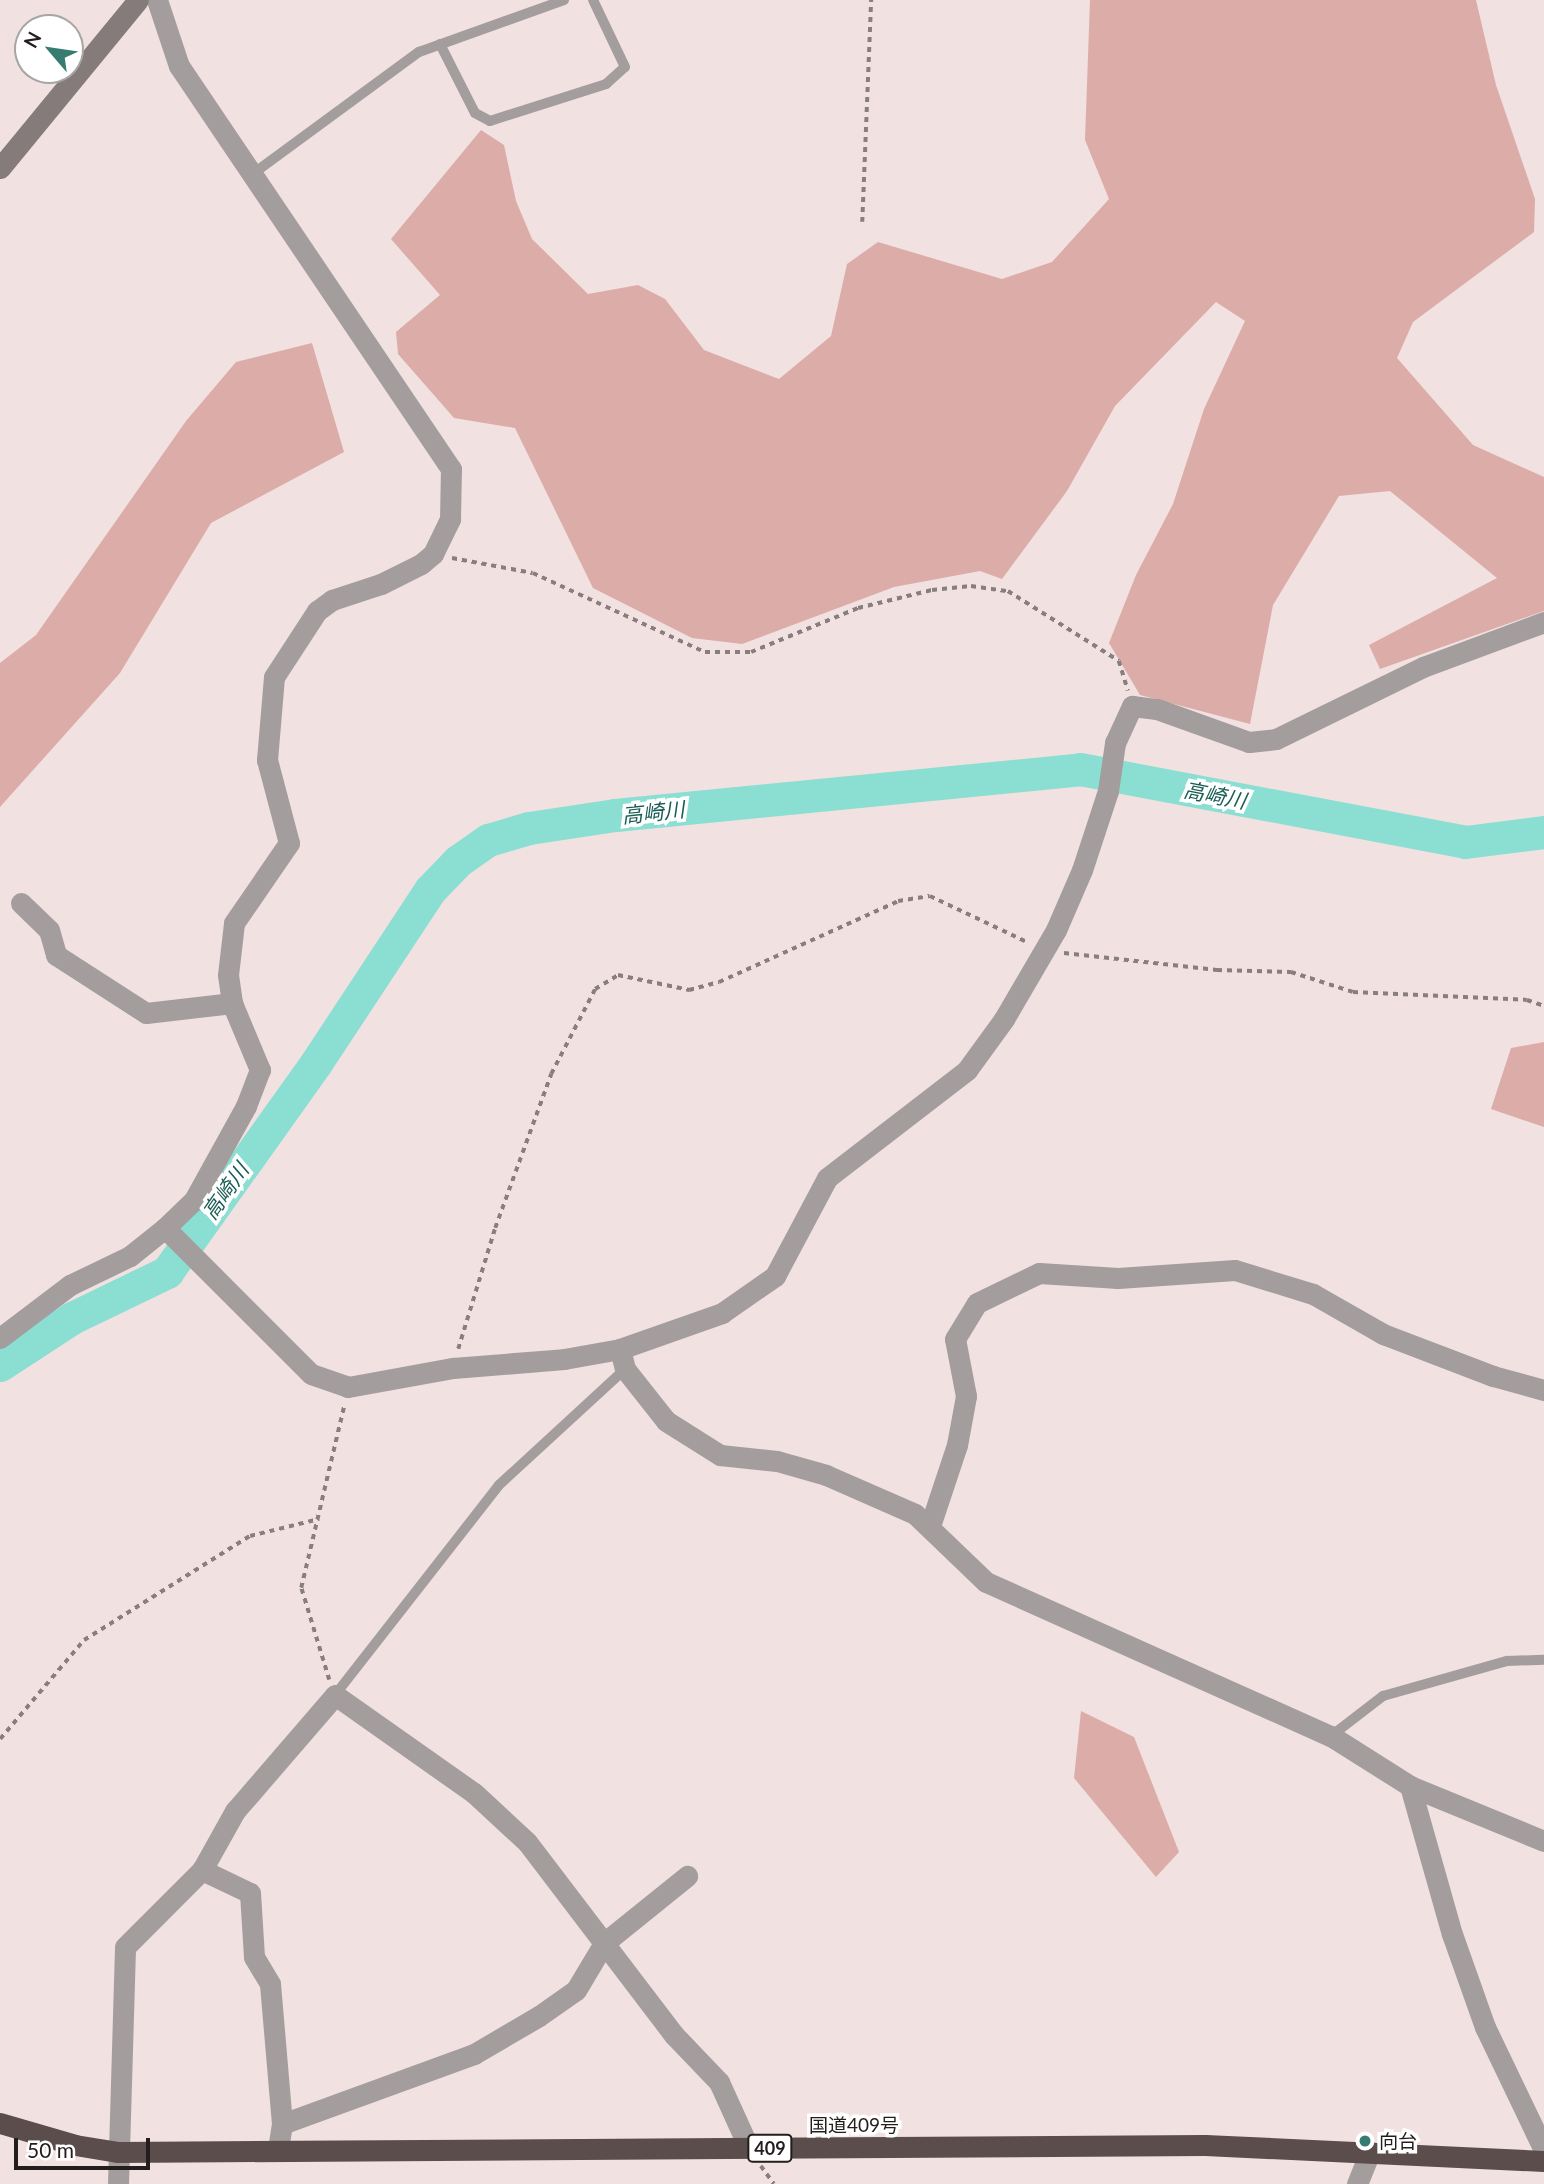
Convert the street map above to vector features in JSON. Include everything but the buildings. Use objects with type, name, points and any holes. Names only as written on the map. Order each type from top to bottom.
[{"type":"highway","name":"国道409号","points":[[0,2123],[75,2146],[118,2152],[278,2149],[448,2152],[1205,2145],[1544,2161]]},
{"type":"street","points":[[0,168],[138,0]]},
{"type":"street","points":[[0,1338],[71,1285],[130,1256],[165,1228],[194,1200],[246,1106],[260,1070],[232,1003],[228,975],[234,923],[289,843],[267,760],[274,677],[317,611],[332,600],[381,584],[433,554],[450,519],[451,469],[254,173],[179,66],[157,0]]},
{"type":"street","points":[[165,1228],[311,1374],[348,1387],[453,1368],[564,1359],[623,1359],[722,1313],[775,1276],[827,1178],[967,1070],[1044,951],[1082,870],[1108,791],[1115,743],[1132,706],[1157,709],[1249,742],[1276,739],[1423,667],[1544,622]]},
{"type":"street","points":[[21,903],[49,930],[56,955],[146,1013],[232,1003]]},
{"type":"street","points":[[930,1526],[957,1445],[966,1396],[955,1339],[977,1303],[1040,1273],[1118,1278],[1236,1270],[1312,1294],[1383,1334],[1493,1376],[1544,1390]]},
{"type":"street","points":[[623,1359],[666,1421],[720,1455],[777,1461],[826,1475],[915,1514],[986,1582],[1331,1736],[1410,1786],[1544,1841]]},
{"type":"street","points":[[118,2184],[125,1947],[202,1870],[235,1811],[335,1695],[492,1809],[527,1842],[674,2035],[719,2082],[749,2148]]},
{"type":"street","points":[[1410,1786],[1452,1934],[1485,2027],[1544,2150]]},
{"type":"street","points":[[202,1870],[250,1892],[254,1957],[270,1984],[282,2124],[278,2149]]},
{"type":"street","points":[[282,2124],[474,2054],[576,1990],[604,1943],[687,1876]]},
{"type":"street","points":[[1357,2184],[1370,2152]]},
{"type":"lane","points":[[254,173],[419,52],[564,0]]},
{"type":"lane","points":[[440,44],[475,113],[490,121],[606,84],[625,67],[593,0]]},
{"type":"lane","points":[[335,1695],[499,1485],[623,1359]]},
{"type":"lane","points":[[1331,1736],[1382,1696],[1507,1661],[1544,1660]]},
{"type":"path","points":[[862,222],[871,0]]},
{"type":"path","points":[[433,554],[533,573],[705,652],[751,652],[858,608],[932,590],[971,586],[1008,591],[1119,662],[1132,706]]},
{"type":"path","points":[[453,1368],[495,1227],[551,1074],[595,989],[618,975],[689,990],[719,982],[898,901],[930,896],[956,904],[1044,951],[1217,970],[1291,972],[1353,992],[1527,1000],[1544,1006]]},
{"type":"path","points":[[335,1695],[319,1657],[301,1588],[348,1387]]},
{"type":"path","points":[[0,1739],[84,1640],[250,1536],[319,1519]]},
{"type":"shaded area","points":[[1090,0],[1476,0],[1496,85],[1535,199],[1534,232],[1413,322],[1397,358],[1473,445],[1544,477],[1544,611],[1380,669],[1369,645],[1497,578],[1390,491],[1339,496],[1273,605],[1250,724],[1140,695],[1109,643],[1136,575],[1173,504],[1204,409],[1245,321],[1216,302],[1115,406],[1067,491],[1002,579],[980,571],[894,587],[742,644],[692,638],[593,588],[515,428],[454,418],[398,354],[396,332],[440,295],[391,239],[481,130],[504,145],[516,201],[532,239],[588,294],[638,285],[665,299],[704,350],[779,379],[831,336],[847,264],[878,242],[1002,279],[1052,262],[1109,199],[1085,140]]},
{"type":"shaded area","points":[[312,343],[344,452],[211,523],[120,673],[0,807],[0,663],[36,635],[186,421],[236,362]]},
{"type":"shaded area","points":[[1544,1042],[1544,1127],[1491,1109],[1511,1048]]},
{"type":"shaded area","points":[[1081,1711],[1134,1737],[1179,1852],[1156,1877],[1074,1778]]},
{"type":"waterway","name":"高崎川","points":[[0,1365],[72,1318],[167,1272],[316,1063],[430,890],[458,861],[488,840],[529,828],[615,815],[1080,769],[1465,842],[1544,832]]},
{"type":"place","name":"向台","points":[[1365,2141]]}]
